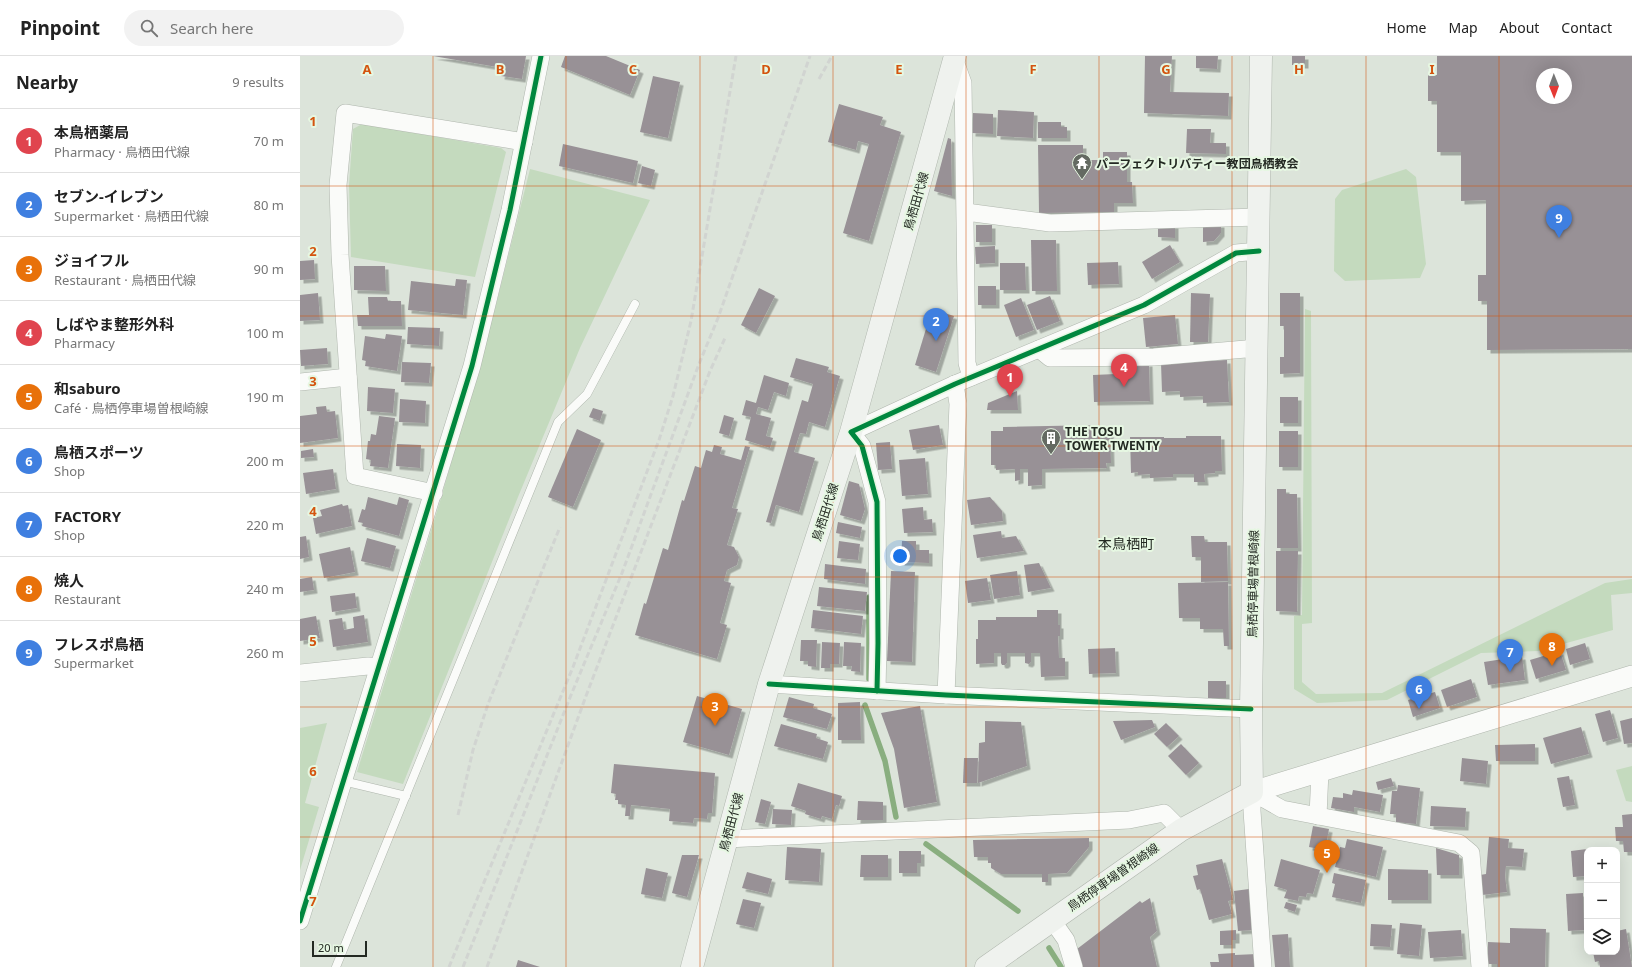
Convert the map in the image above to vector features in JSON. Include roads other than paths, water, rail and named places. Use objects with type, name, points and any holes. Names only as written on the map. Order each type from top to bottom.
[{"type":"main road","name":"鳥栖停車場曽根崎線","points":[[986,967],[1181,830],[1252,792],[1251,709],[1261,56]]},
{"type":"main road","name":"鳥栖田代線","points":[[692,967],[726,839],[770,684],[851,432],[955,58]]},
{"type":"street","points":[[300,921],[378,666],[434,493],[472,366],[510,210],[542,56]]},
{"type":"street","points":[[955,58],[963,83],[968,363],[971,377]]},
{"type":"street","points":[[434,493],[355,476],[340,255],[338,185],[345,113],[524,142]]},
{"type":"street","points":[[966,212],[1050,222],[1259,217]]},
{"type":"street","points":[[877,691],[877,502],[862,446],[851,432],[971,377],[1144,305],[1236,253],[1259,251]]},
{"type":"street","points":[[1038,349],[1050,358],[1154,357],[1257,348]]},
{"type":"street","points":[[300,382],[348,377]]},
{"type":"street","points":[[946,695],[958,404],[955,384]]},
{"type":"street","points":[[300,673],[378,666]]},
{"type":"street","points":[[1252,792],[1632,676]]},
{"type":"street","points":[[770,684],[946,695],[1251,709]]},
{"type":"street","points":[[1318,816],[1320,771]]},
{"type":"street","points":[[1252,792],[1282,809],[1459,843],[1470,853],[1480,967]]},
{"type":"street","points":[[1252,792],[1263,967]]},
{"type":"street","points":[[726,839],[1129,820],[1164,813],[1181,830]]},
{"type":"street","points":[[1052,920],[1066,940],[1074,967]]},
{"type":"lane","points":[[336,967],[558,422],[587,394],[635,304]]},
{"type":"lane","points":[[343,781],[406,796]]},
{"type":"waterway","points":[[869,597],[869,679]]},
{"type":"waterway","points":[[865,705],[885,761],[896,817]]},
{"type":"waterway","points":[[926,844],[1018,911]]},
{"type":"waterway","points":[[1049,948],[1061,967]]},
{"type":"railway","points":[[449,967],[573,667],[659,440],[673,396],[691,321],[736,56]]},
{"type":"railway","points":[[463,967],[571,695],[622,573],[699,364],[718,318],[810,56]]},
{"type":"railway","points":[[819,79],[832,56]]},
{"type":"railway","points":[[487,967],[586,696],[710,371],[725,338]]},
{"type":"railway","points":[[458,815],[473,750],[488,704],[560,527]]},
{"type":"place","name":"パーフェクトリバティー教団鳥栖教会","points":[[1082,180]]},
{"type":"place","name":"フレスポ鳥栖","points":[[1559,238]]},
{"type":"place","name":"セブン-イレブン","points":[[936,341]]},
{"type":"place","name":"しばやま整形外科","points":[[1124,387]]},
{"type":"place","name":"本鳥栖薬局","points":[[1010,397]]},
{"type":"place","name":"THE TOSU TOWER TWENTY","points":[[1051,455]]},
{"type":"place","name":"焼人","points":[[1552,666]]},
{"type":"place","name":"FACTORY","points":[[1510,672]]},
{"type":"place","name":"鳥栖スポーツ","points":[[1419,709]]},
{"type":"place","name":"ジョイフル","points":[[715,726]]},
{"type":"place","name":"和saburo","points":[[1327,873]]},
{"type":"district","name":"本鳥栖町","points":[[1126,543]]}]
